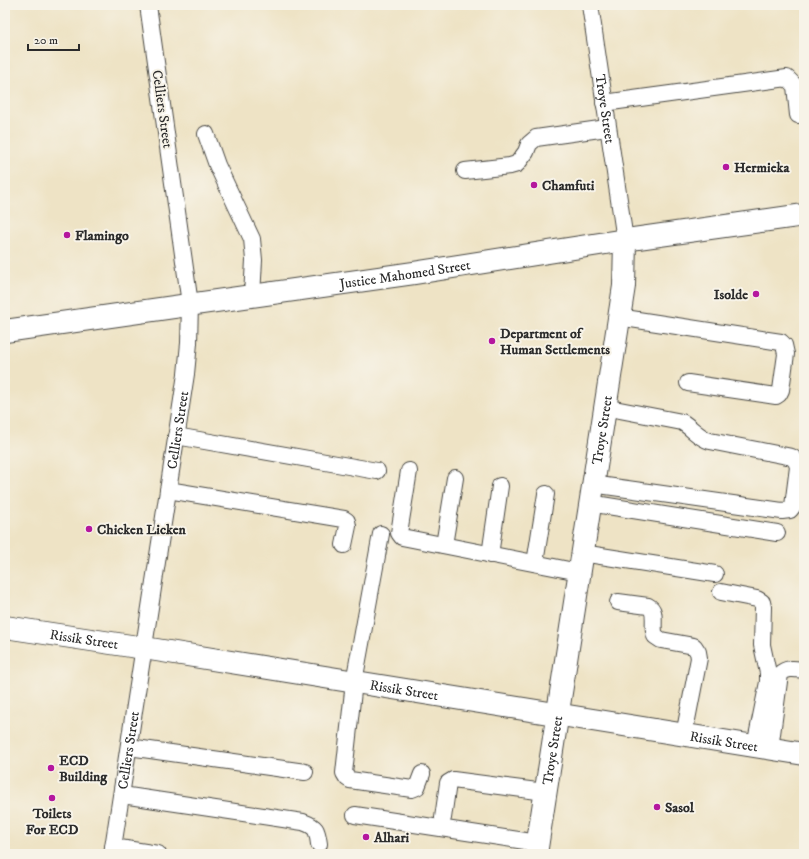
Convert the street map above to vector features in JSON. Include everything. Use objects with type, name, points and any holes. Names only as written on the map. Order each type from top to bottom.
[{"type":"main road","name":"Justice Mahomed Street","points":[[5,331],[414,273],[625,240],[804,215]]},
{"type":"main road","name":"Troye Street","points":[[537,848],[580,562],[624,286],[625,240]]},
{"type":"main road","name":"Rissik Street","points":[[5,627],[804,754]]},
{"type":"street","name":"Celliers Street","points":[[113,850],[188,354],[190,304],[148,5]]},
{"type":"street","name":"Troye Street","points":[[590,5],[625,240]]},
{"type":"street","points":[[604,103],[788,78],[795,86],[798,115]]},
{"type":"street","points":[[465,171],[517,164],[526,152],[529,144],[536,138],[608,128]]},
{"type":"street","points":[[206,134],[217,165],[252,239],[254,260],[252,296]]},
{"type":"street","points":[[618,317],[780,342],[785,348],[786,354],[781,390],[776,396],[688,383]]},
{"type":"street","points":[[591,493],[782,511],[790,510],[793,506],[798,467],[796,460],[792,457],[704,440],[682,422],[604,407]]},
{"type":"street","points":[[176,436],[377,472]]},
{"type":"street","points":[[409,471],[399,533],[402,537],[535,564],[580,562],[715,574]]},
{"type":"street","points":[[444,545],[455,478]]},
{"type":"street","points":[[490,555],[500,486]]},
{"type":"street","points":[[168,490],[344,520],[347,521],[348,526],[344,545]]},
{"type":"street","points":[[591,493],[777,533]]},
{"type":"street","points":[[535,564],[546,494]]},
{"type":"street","points":[[381,534],[354,682],[344,773],[350,780],[412,789],[417,787],[422,774]]},
{"type":"street","points":[[721,592],[757,599],[762,602],[762,645],[768,673],[762,747]]},
{"type":"street","points":[[618,602],[648,606],[652,608],[654,613],[653,626],[656,636],[661,640],[694,646],[698,652],[699,658],[684,735]]},
{"type":"street","points":[[762,747],[780,674],[783,671],[792,668],[804,670]]},
{"type":"street","points":[[129,747],[305,772]]},
{"type":"street","points":[[443,818],[448,783],[453,780],[545,792]]},
{"type":"street","points":[[122,795],[303,822],[313,826],[317,831],[319,844]]},
{"type":"street","points":[[355,815],[537,848]]},
{"type":"street","points":[[113,850],[158,854]]},
{"type":"place","name":"Hermieka","points":[[726,167]]},
{"type":"place","name":"Chamfuti","points":[[534,185]]},
{"type":"place","name":"Flamingo","points":[[67,235]]},
{"type":"place","name":"Isolde","points":[[756,294]]},
{"type":"place","name":"Department of Human Settlements","points":[[492,341]]},
{"type":"place","name":"Chicken Licken","points":[[89,529]]},
{"type":"place","name":"ECD Building","points":[[51,768]]},
{"type":"place","name":"Toilets For ECD","points":[[52,798]]},
{"type":"place","name":"Sasol","points":[[657,807]]},
{"type":"place","name":"Alhari","points":[[366,837]]}]
